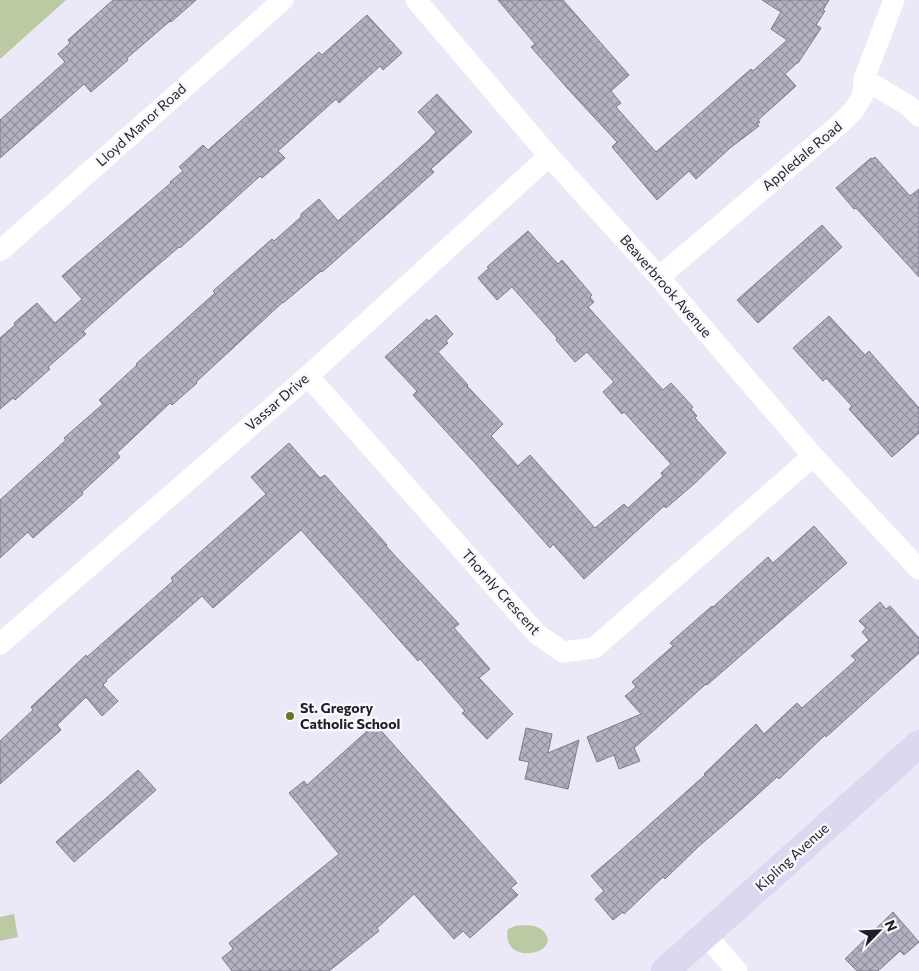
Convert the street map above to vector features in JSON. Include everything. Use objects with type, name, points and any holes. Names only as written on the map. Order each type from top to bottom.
[{"type":"main road","name":"Kipling Avenue","points":[[665,971],[919,744]]},
{"type":"street","name":"Lloyd Manor Road","points":[[0,251],[283,0]]},
{"type":"street","name":"Beaverbrook Avenue","points":[[416,0],[549,156],[659,276],[813,456],[919,569]]},
{"type":"street","name":"Appledale Road","points":[[659,276],[854,110],[863,95],[864,79],[894,0]]},
{"type":"street","points":[[864,79],[909,106],[919,116]]},
{"type":"street","name":"Vassar Drive","points":[[0,644],[308,376],[549,156]]},
{"type":"street","name":"Thornly Crescent","points":[[308,376],[537,634],[563,652],[594,648],[813,456]]},
{"type":"street","points":[[706,935],[737,971]]},
{"type":"green space","points":[[0,0],[66,0],[0,59]]},
{"type":"green space","points":[[14,914],[18,937],[0,941],[0,917]]},
{"type":"green space","points":[[515,926],[531,926],[542,930],[548,941],[545,947],[530,953],[520,952],[513,948],[508,941],[508,929]]},
{"type":"building","points":[[113,0],[196,0],[127,58],[128,60],[91,92],[84,84],[0,158],[0,120],[65,62],[58,54],[70,43],[68,40]]},
{"type":"building","points":[[498,0],[563,0],[629,75],[611,91],[621,103],[616,107],[656,152],[787,40],[771,29],[781,12],[762,0],[829,0],[823,10],[825,11],[816,25],[821,28],[798,63],[785,74],[796,86],[758,120],[760,122],[757,124],[759,126],[730,148],[696,179],[689,171],[657,200],[612,147],[617,142],[531,47],[535,44]]},
{"type":"building","points":[[367,15],[402,53],[383,70],[380,66],[339,103],[336,99],[278,151],[285,158],[262,178],[260,176],[180,248],[138,282],[83,331],[86,334],[48,367],[50,369],[15,400],[13,398],[0,409],[0,338],[37,303],[55,323],[82,299],[62,276],[171,183],[183,171],[179,167],[203,145],[208,150],[319,52],[322,55]]},
{"type":"building","points":[[437,94],[472,132],[431,169],[434,172],[356,242],[322,272],[283,302],[172,405],[170,403],[117,453],[120,457],[82,492],[83,494],[33,538],[28,532],[0,558],[0,500],[66,440],[64,438],[103,404],[99,400],[136,364],[215,293],[213,291],[272,239],[274,241],[301,217],[301,214],[319,199],[338,221],[429,140],[436,132],[418,112]]},
{"type":"building","points":[[875,157],[910,196],[919,189],[919,277],[836,188],[871,158]]},
{"type":"building","points":[[822,225],[842,247],[758,323],[737,300]]},
{"type":"building","points":[[528,231],[558,264],[562,260],[592,295],[590,297],[594,302],[588,307],[663,390],[671,383],[693,407],[691,409],[697,416],[695,418],[726,453],[694,484],[666,508],[664,506],[584,579],[553,544],[550,548],[413,395],[417,391],[385,357],[427,319],[429,321],[436,315],[453,334],[446,341],[448,343],[438,352],[503,424],[491,436],[518,466],[530,455],[595,528],[624,504],[628,508],[663,476],[661,473],[671,464],[624,412],[622,414],[603,392],[614,382],[587,352],[575,362],[556,340],[557,338],[512,287],[497,300],[478,278],[489,268],[487,267]]},
{"type":"building","points":[[829,316],[865,355],[869,351],[919,408],[919,433],[892,457],[849,409],[852,406],[826,378],[823,381],[793,348]]},
{"type":"building","points":[[289,443],[320,478],[325,475],[386,546],[459,624],[454,628],[490,669],[479,678],[513,714],[487,739],[462,713],[465,711],[420,659],[418,661],[301,530],[213,608],[202,596],[106,680],[103,685],[118,701],[102,716],[86,697],[57,725],[61,730],[0,784],[0,741],[33,710],[31,707],[86,655],[87,657],[173,581],[171,578],[266,494],[251,477]]},
{"type":"building","points":[[814,526],[847,563],[634,748],[640,761],[619,769],[614,755],[597,762],[587,737],[641,714],[625,696],[636,687],[632,682],[673,646],[670,643],[768,557],[773,563]]},
{"type":"building","points":[[880,602],[886,609],[890,606],[919,638],[919,653],[826,737],[825,735],[779,779],[777,777],[699,846],[665,879],[663,877],[624,914],[623,912],[613,920],[595,899],[604,891],[591,876],[705,775],[756,724],[764,734],[797,703],[802,708],[856,660],[851,656],[869,640],[862,632],[866,628],[859,621]]},
{"type":"building","points":[[375,724],[517,883],[511,888],[518,895],[470,938],[463,931],[454,939],[414,894],[377,928],[379,931],[329,971],[232,971],[222,958],[233,949],[229,943],[339,854],[289,793],[304,781],[307,785]]},
{"type":"building","points":[[526,728],[552,734],[548,753],[579,740],[568,789],[525,779],[529,762],[519,760]]},
{"type":"building","points":[[138,770],[156,790],[74,862],[56,842]]},
{"type":"building","points":[[893,912],[919,942],[904,955],[900,951],[878,971],[857,971],[845,959]]},
{"type":"place","name":"St. Gregory Catholic School","points":[[290,716]]}]
